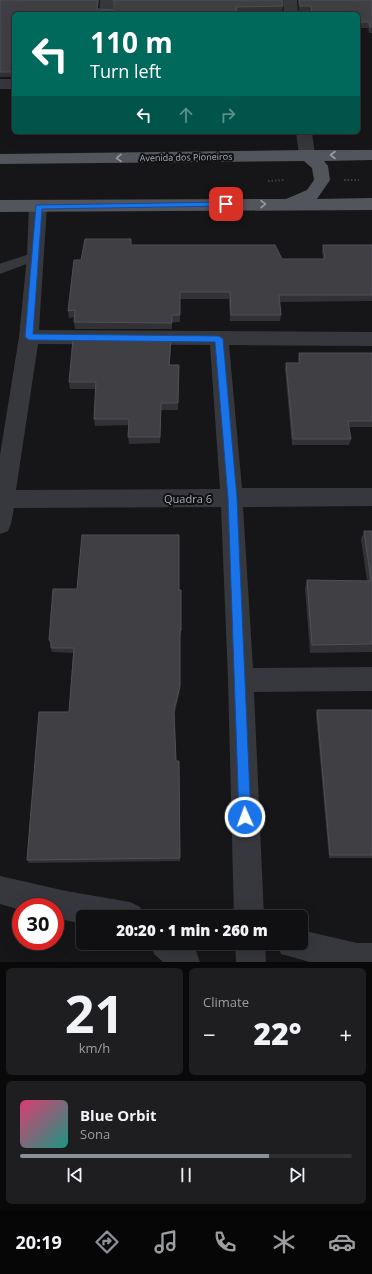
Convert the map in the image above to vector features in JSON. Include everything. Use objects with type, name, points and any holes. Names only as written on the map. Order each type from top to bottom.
[{"type":"main road","points":[[289,204],[314,194],[322,180],[323,173],[320,166],[307,155]]},
{"type":"main road","name":"Avenida dos Pioneiros","points":[[0,159],[372,155]]},
{"type":"main road","points":[[0,206],[372,204]]},
{"type":"street","points":[[106,12],[107,0]]},
{"type":"street","points":[[290,0],[291,12]]},
{"type":"street","points":[[0,84],[12,84]]},
{"type":"street","points":[[304,134],[307,155]]},
{"type":"street","points":[[1,514],[29,337],[36,256],[38,206]]},
{"type":"street","points":[[29,337],[372,339]]},
{"type":"street","points":[[219,339],[232,498],[249,910]]},
{"type":"street","name":"Quadra 6","points":[[1,514],[232,498],[372,497]]},
{"type":"street","points":[[240,680],[372,679]]},
{"type":"street","points":[[0,890],[89,910]]},
{"type":"street","points":[[308,947],[357,958],[372,958]]},
{"type":"street","points":[[172,950],[185,962]]},
{"type":"street","points":[[250,950],[251,962]]},
{"type":"lane","points":[[0,270],[6,266],[36,256]]},
{"type":"building","points":[[0,0],[98,0],[97,9],[114,10],[114,0],[282,0],[283,6],[236,7],[237,12],[12,12],[12,72],[0,72]]},
{"type":"building","points":[[299,0],[372,0],[372,27],[370,27],[369,22],[360,22],[360,12],[312,12],[311,6],[300,6]]},
{"type":"building","points":[[85,239],[131,239],[131,245],[275,245],[282,259],[325,259],[323,245],[372,245],[372,295],[279,295],[281,315],[231,315],[230,292],[180,292],[180,315],[172,315],[172,323],[74,322],[75,310],[68,311],[74,260],[81,260]]},
{"type":"building","points":[[73,339],[171,339],[169,365],[179,365],[178,403],[161,403],[160,437],[128,437],[129,419],[94,419],[96,382],[69,382]]},
{"type":"building","points":[[299,353],[372,353],[372,421],[348,421],[351,439],[293,439],[286,363],[300,363]]},
{"type":"building","points":[[364,531],[372,531],[372,644],[312,645],[307,580],[371,581]]},
{"type":"building","points":[[82,535],[179,535],[179,590],[181,590],[180,686],[174,711],[176,761],[179,761],[180,858],[27,860],[39,712],[69,712],[74,648],[51,648],[51,641],[49,640],[53,589],[77,589]]},
{"type":"building","points":[[317,710],[372,710],[372,855],[330,855]]},
{"type":"route","points":[[226,204],[38,206],[36,256],[29,337],[219,339],[232,498],[245,817]]}]
